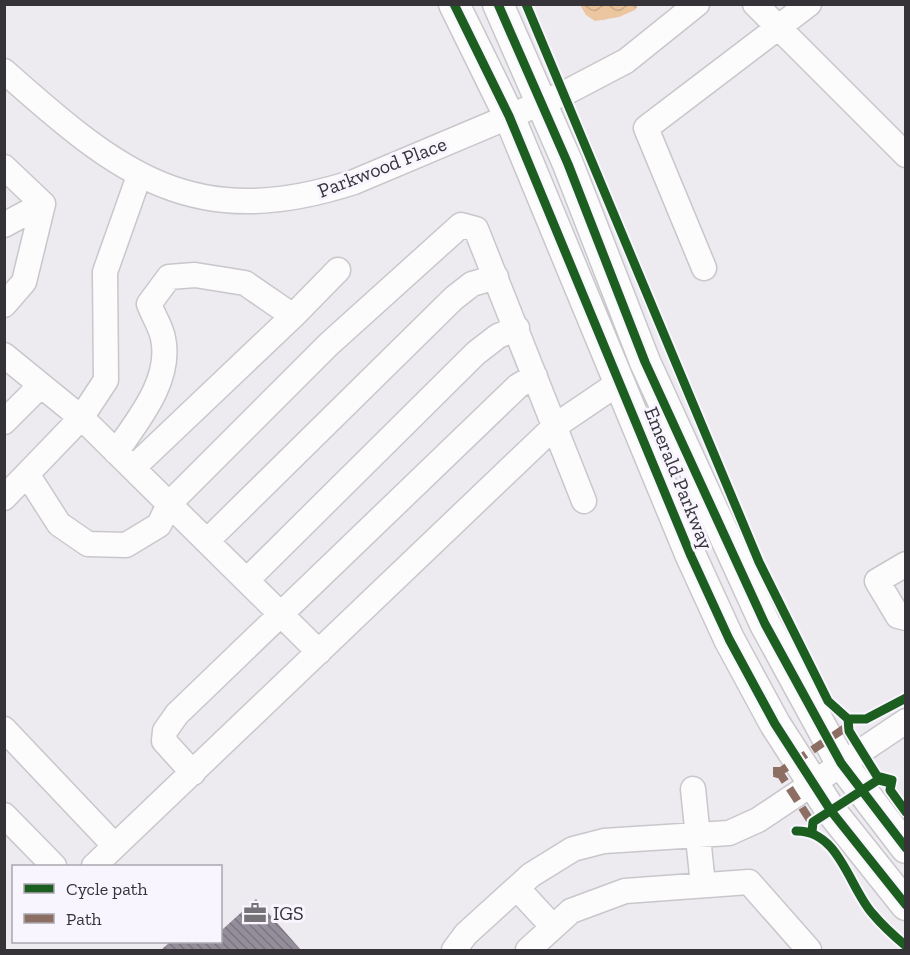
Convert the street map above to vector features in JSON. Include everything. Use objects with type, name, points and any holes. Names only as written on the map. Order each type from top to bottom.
[{"type":"main road","name":"Emerald Parkway","points":[[454,4],[509,117],[691,556],[729,639],[775,724],[813,783],[868,860],[906,905]]},
{"type":"main road","name":"Emerald Parkway","points":[[498,4],[541,102],[645,362],[723,537],[790,673],[841,763],[906,849]]},
{"type":"street","name":"Parkwood Place","points":[[4,71],[77,136],[139,176],[209,198],[248,202],[285,199],[319,193],[354,182],[541,102],[626,61],[697,4]]},
{"type":"street","points":[[755,4],[906,156]]},
{"type":"street","points":[[704,268],[646,128],[677,107],[809,4]]},
{"type":"street","points":[[4,167],[43,204]]},
{"type":"street","points":[[4,498],[81,418],[106,380],[105,272],[139,176]]},
{"type":"street","points":[[4,225],[43,204]]},
{"type":"street","points":[[4,305],[43,204]]},
{"type":"street","points":[[27,474],[59,524],[88,544],[126,545],[159,525],[169,504],[328,344],[461,225],[476,229],[584,501]]},
{"type":"street","points":[[125,460],[294,316],[338,270]]},
{"type":"street","points":[[125,460],[140,419],[162,376],[164,339],[149,304],[169,277],[195,275],[245,283],[294,316]]},
{"type":"street","points":[[207,541],[454,298],[472,284],[496,277]]},
{"type":"street","points":[[247,580],[476,353],[498,336],[517,328]]},
{"type":"street","points":[[4,355],[81,418],[319,652]]},
{"type":"street","points":[[193,773],[164,741],[165,731],[177,714],[518,387],[536,376]]},
{"type":"street","points":[[96,865],[555,426],[620,382]]},
{"type":"street","points":[[4,422],[40,386]]},
{"type":"street","points":[[906,564],[877,581],[898,616],[906,618]]},
{"type":"street","points":[[454,951],[466,934],[531,875],[573,849],[604,841],[729,834],[758,820],[906,721]]},
{"type":"street","points":[[4,729],[115,846]]},
{"type":"street","points":[[693,789],[703,885]]},
{"type":"street","points":[[4,815],[52,865]]},
{"type":"street","points":[[528,951],[571,911],[625,891],[749,882],[809,951]]},
{"type":"street","points":[[517,888],[553,927]]},
{"type":"water","points":[[580,5],[638,5],[635,10],[619,17],[595,21],[586,15]]},
{"type":"building","name":"IGS","points":[[256,899],[301,950],[162,949],[169,943],[222,943],[223,929]]},
{"type":"marked path","points":[[773,771],[781,771],[845,728],[847,722]]},
{"type":"marked path","points":[[774,773],[781,775],[810,820],[810,827]]},
{"type":"cycle path","points":[[454,4],[509,116],[691,556],[729,639],[775,724],[831,811],[906,905]]},
{"type":"cycle path","points":[[498,4],[568,164],[645,362],[765,624],[841,763],[906,848]]},
{"type":"cycle path","points":[[526,4],[759,562],[828,701],[848,719],[866,719],[906,698]]},
{"type":"cycle path","points":[[848,719],[849,731],[877,776],[892,780],[890,790],[906,812]]},
{"type":"cycle path","points":[[812,832],[813,822],[878,780],[890,783]]},
{"type":"cycle path","points":[[796,831],[811,833],[833,850],[872,913],[906,946]]},
{"type":"place","name":"IGS","points":[[255,913]]}]
